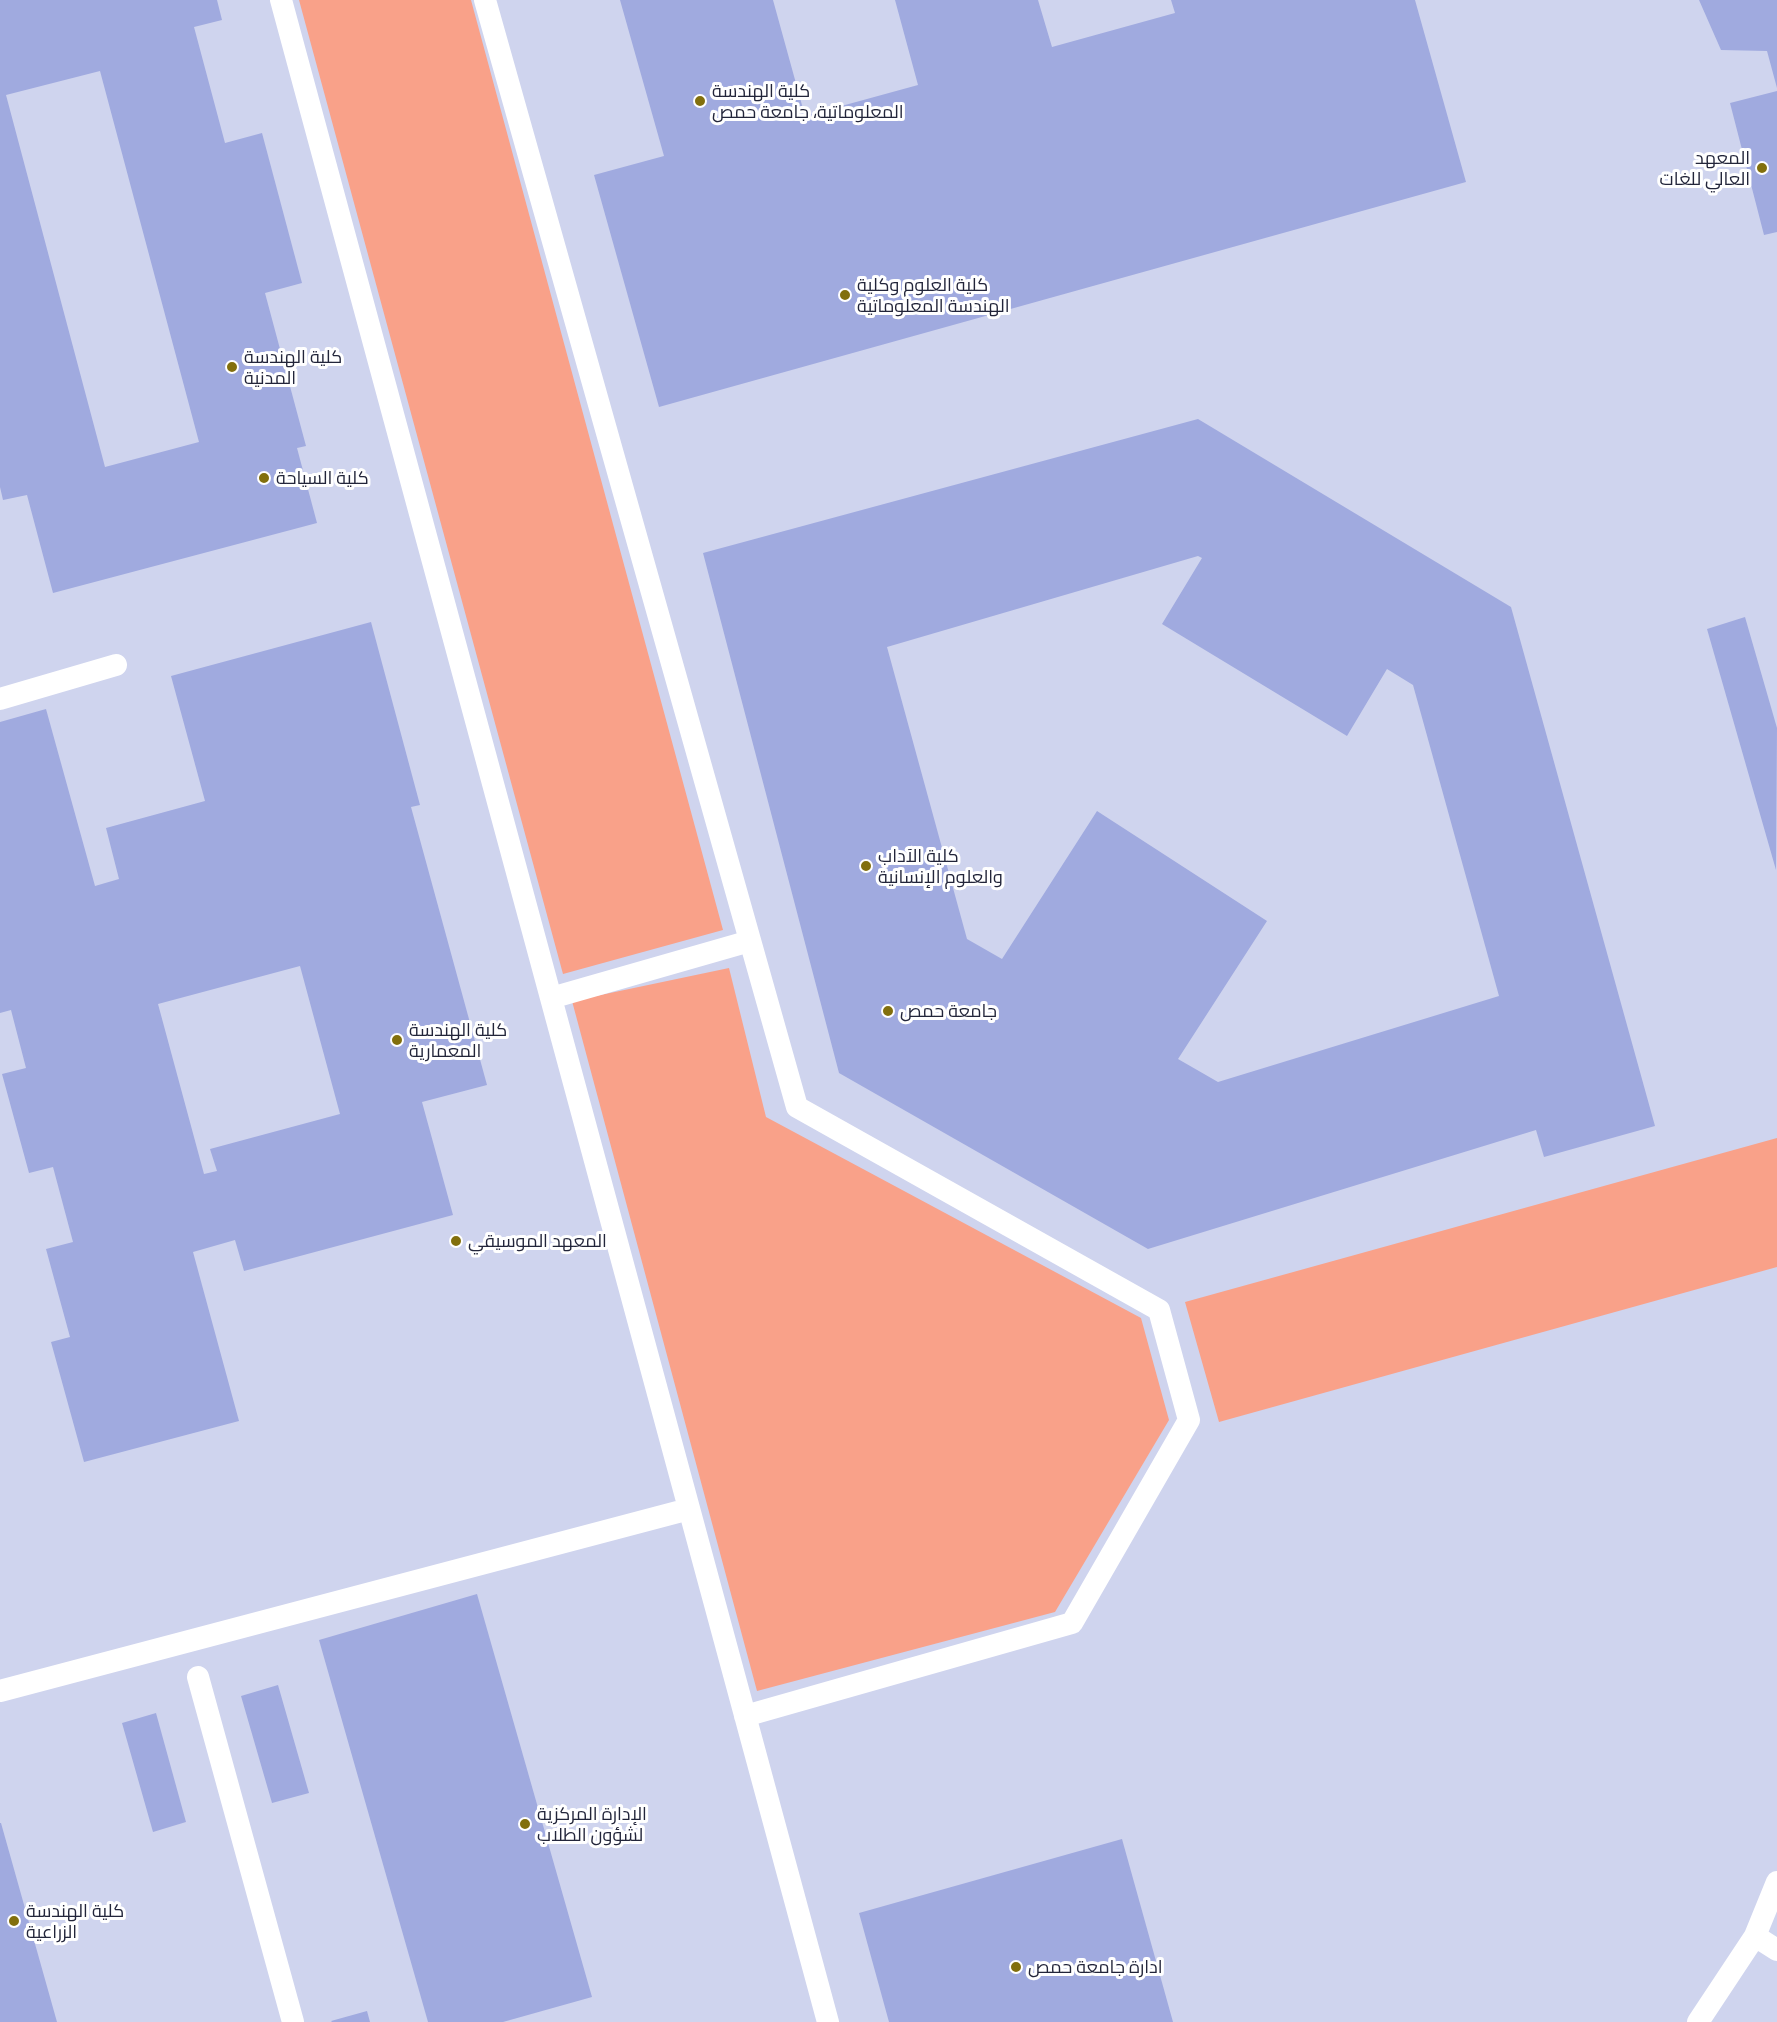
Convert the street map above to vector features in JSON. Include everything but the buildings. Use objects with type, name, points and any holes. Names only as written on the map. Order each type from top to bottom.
[{"type":"lane","points":[[281,0],[828,2022]]},
{"type":"lane","points":[[485,0],[797,1107],[1159,1310],[1189,1420],[1072,1623],[746,1716]]},
{"type":"lane","points":[[0,699],[116,665]]},
{"type":"lane","points":[[551,998],[750,941]]},
{"type":"lane","points":[[0,1691],[689,1509]]},
{"type":"lane","points":[[198,1677],[292,2022]]},
{"type":"lane","points":[[1698,2022],[1755,1936],[1777,1882]]},
{"type":"lane","points":[[1755,1936],[1777,1950]]},
{"type":"shaded area","name":"جامعة حمص","points":[[0,0],[1777,0],[1777,2022],[0,2022]]},
{"type":"shaded area","points":[[299,0],[471,0],[723,930],[563,974]]},
{"type":"shaded area","points":[[729,968],[766,1117],[1141,1318],[1169,1420],[1055,1612],[757,1691],[572,1001]]},
{"type":"shaded area","points":[[1777,1138],[1777,1267],[1219,1422],[1185,1302]]},
{"type":"place","name":"كلية الهندسة المعلوماتية، جامعة حمص","points":[[700,101]]},
{"type":"place","name":"المعهد العالي للغات","points":[[1762,168]]},
{"type":"place","name":"كلية العلوم وكلية الهندسة المعلوماتية","points":[[845,295]]},
{"type":"place","name":"كلية الهندسة المدنية","points":[[232,367]]},
{"type":"place","name":"كلية السياحة","points":[[264,478]]},
{"type":"place","name":"كلية الآداب والعلوم الإنسانية","points":[[866,866]]},
{"type":"place","name":"جامعة حمص","points":[[888,1011]]},
{"type":"place","name":"كلية الهندسة المعمارية","points":[[397,1040]]},
{"type":"place","name":"المعهد الموسيقي","points":[[456,1241]]},
{"type":"place","name":"الإدارة المركزية لشؤون الطلاب","points":[[525,1824]]},
{"type":"place","name":"كلية الهندسة الزراعية","points":[[14,1921]]},
{"type":"place","name":"ادارة جامعة حمص","points":[[1016,1967]]}]
